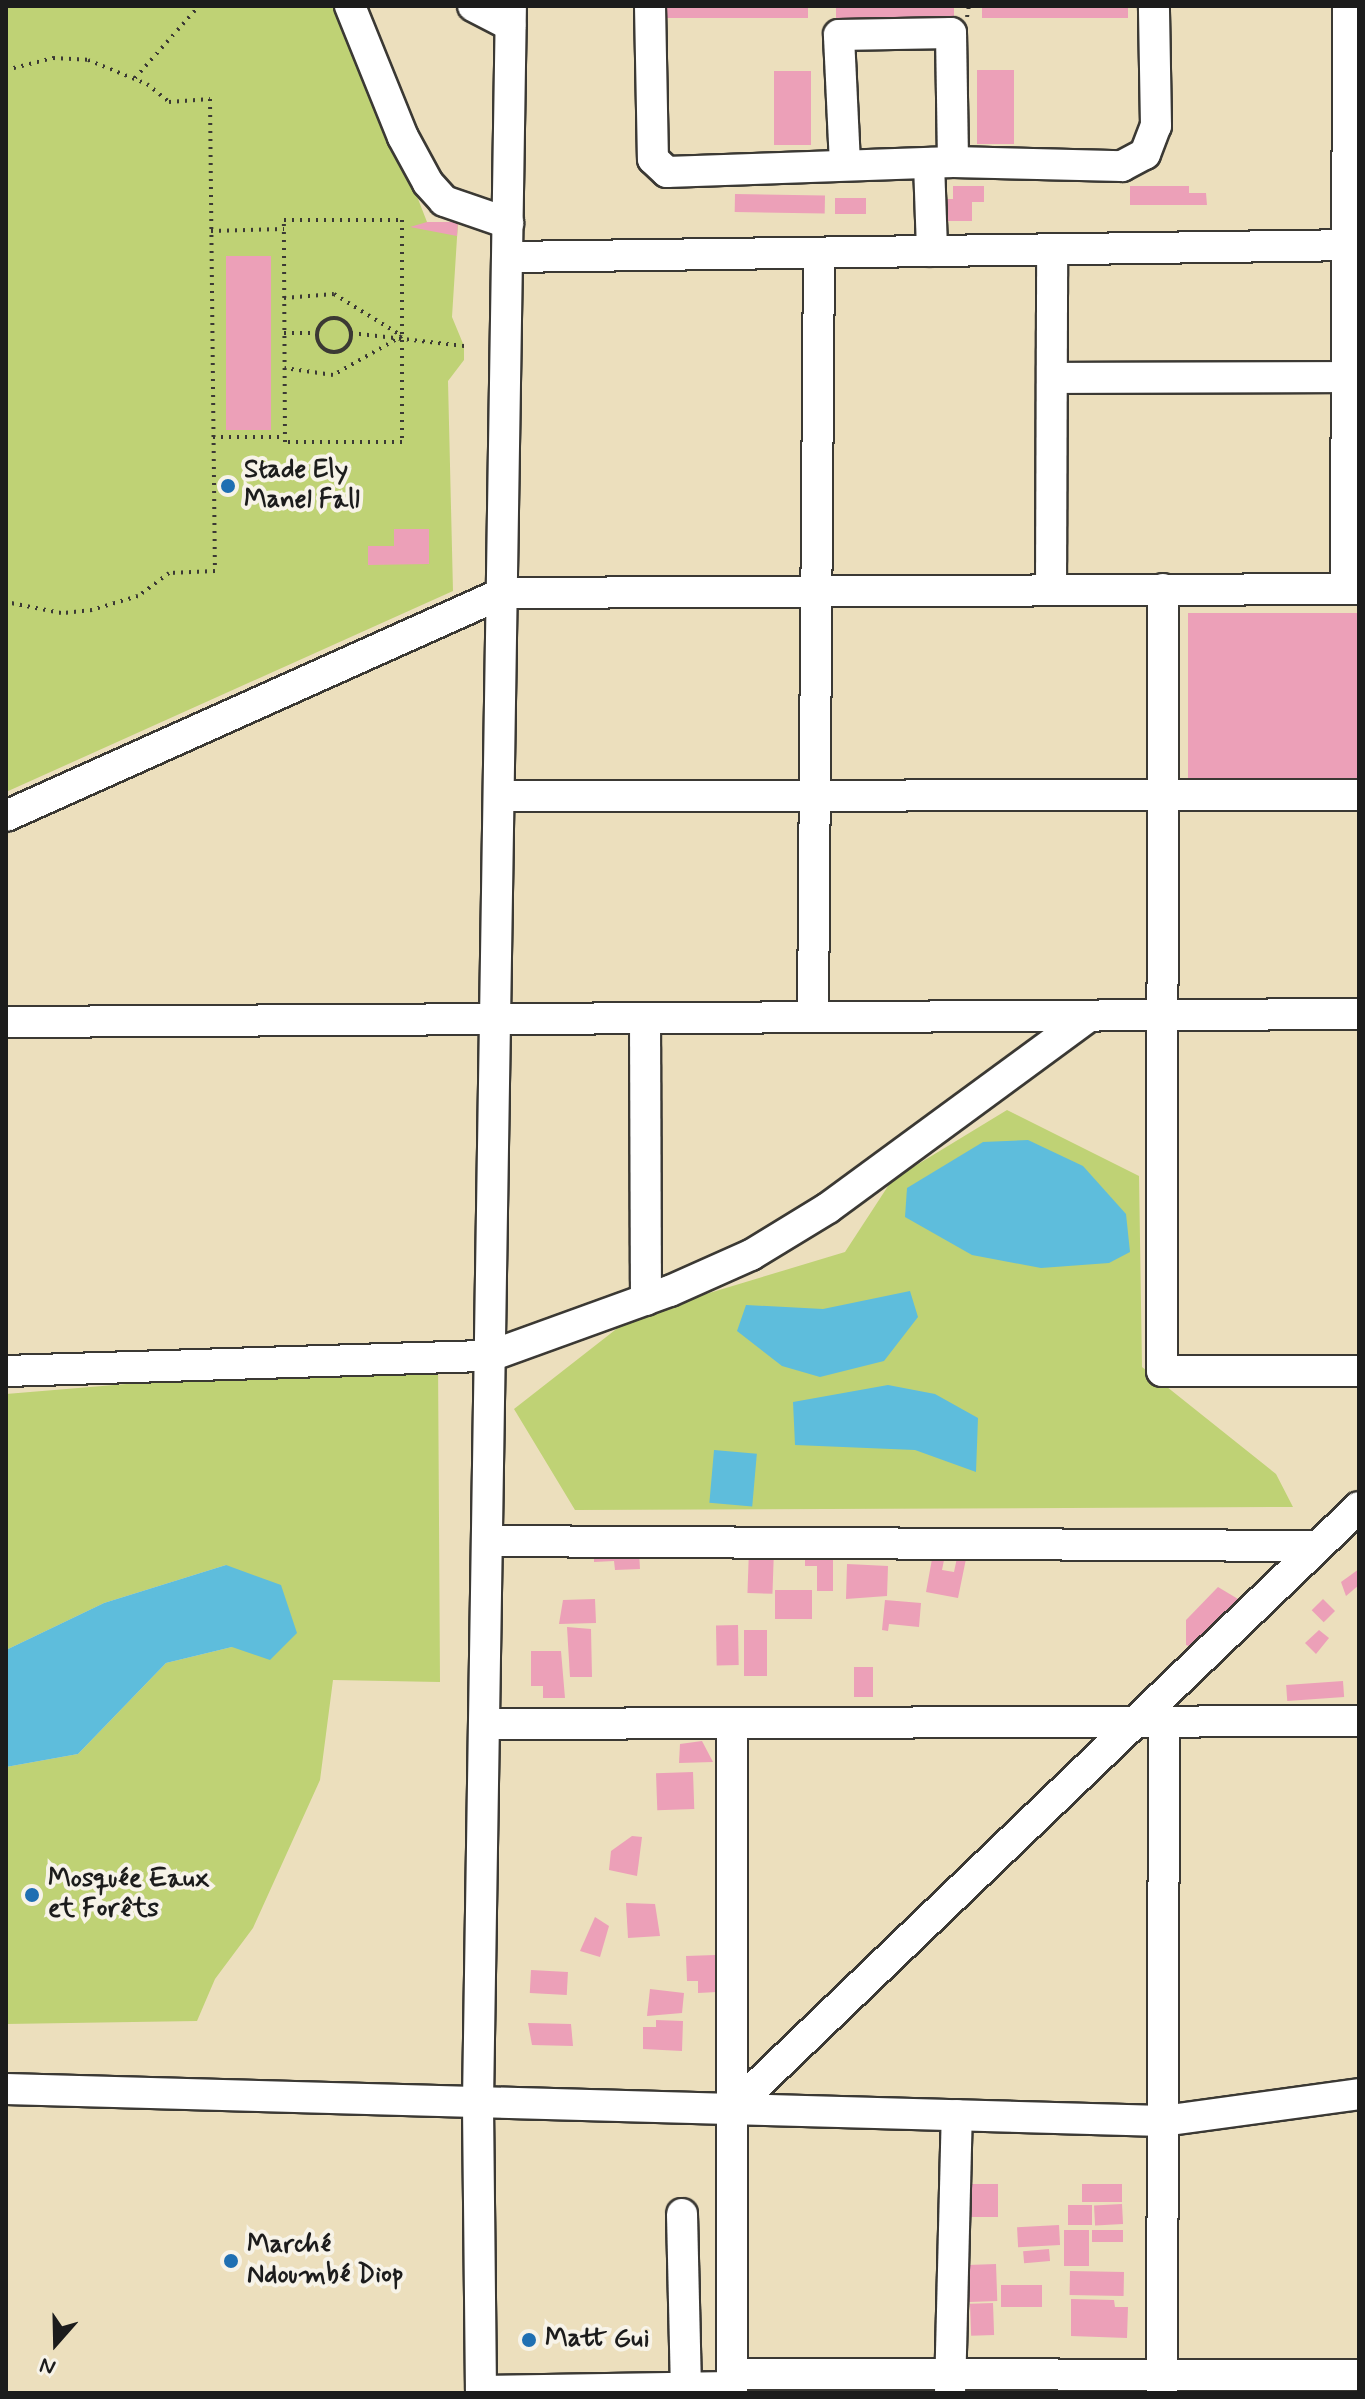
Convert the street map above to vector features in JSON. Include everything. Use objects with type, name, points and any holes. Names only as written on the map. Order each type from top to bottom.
[{"type":"street","points":[[350,6],[403,137],[428,183],[444,201],[508,223]]},
{"type":"street","points":[[473,6],[510,16],[478,2102],[481,2392],[732,2385],[1162,2384],[1359,2375]]},
{"type":"street","points":[[650,6],[653,159],[667,172],[941,162],[1122,166],[1145,154],[1156,126],[1154,6]]},
{"type":"street","points":[[6,816],[503,593],[1353,589],[1347,377],[1353,245],[1348,6]]},
{"type":"street","points":[[845,164],[839,35],[951,33],[932,251]]},
{"type":"street","points":[[508,257],[1353,245]]},
{"type":"street","points":[[1051,590],[1052,249]]},
{"type":"street","points":[[813,1017],[819,253]]},
{"type":"street","points":[[1052,378],[1347,377]]},
{"type":"street","points":[[1163,589],[1162,1371],[1359,1371]]},
{"type":"street","points":[[499,796],[1359,795]]},
{"type":"street","points":[[6,1022],[813,1017],[1085,1019],[1162,1015],[1359,1014]]},
{"type":"street","points":[[645,1018],[646,1300]]},
{"type":"street","points":[[6,1371],[490,1356],[646,1300],[751,1255],[828,1208],[1085,1019]]},
{"type":"street","points":[[732,2109],[1359,1507]]},
{"type":"street","points":[[487,1541],[1316,1546]]},
{"type":"street","points":[[484,1724],[1359,1721]]},
{"type":"street","points":[[1162,2384],[1164,1722]]},
{"type":"street","points":[[732,1723],[732,2385]]},
{"type":"street","points":[[6,2089],[1163,2121],[1359,2094]]},
{"type":"street","points":[[950,2384],[957,2115]]},
{"type":"street","points":[[682,2214],[686,2388]]},
{"type":"path","points":[[135,78],[199,6]]},
{"type":"path","points":[[6,70],[53,58],[76,59],[135,78],[169,102],[210,99],[215,571],[169,573],[138,596],[92,610],[50,612],[6,602]]},
{"type":"path","points":[[284,220],[402,220],[402,442],[285,442],[284,229],[284,220]]},
{"type":"path","points":[[211,231],[284,229]]},
{"type":"path","points":[[284,298],[334,294],[402,336]]},
{"type":"path","points":[[351,333],[344,348],[333,352],[323,348],[317,333],[321,323],[336,318],[351,333],[402,336],[464,346]]},
{"type":"path","points":[[284,333],[317,333]]},
{"type":"path","points":[[284,368],[333,375],[402,336]]},
{"type":"path","points":[[213,437],[285,437]]},
{"type":"path","points":[[6,714],[6,729]]},
{"type":"green space","name":"Stade Ely Manel Fall","points":[[6,6],[343,6],[427,222],[458,222],[452,317],[464,346],[464,360],[448,381],[453,591],[6,792]]},
{"type":"green space","points":[[1007,1110],[1139,1176],[1142,1367],[1276,1474],[1293,1507],[575,1510],[514,1409],[633,1316],[845,1252],[892,1180]]},
{"type":"green space","points":[[438,1358],[440,1682],[333,1680],[320,1780],[253,1928],[215,1979],[197,2021],[6,2024],[6,1767],[78,1754],[166,1663],[232,1647],[226,1565],[104,1603],[6,1650],[6,1394]]},
{"type":"water","points":[[1028,1140],[1083,1166],[1126,1214],[1130,1252],[1109,1263],[1041,1268],[972,1255],[905,1217],[907,1188],[983,1142]]},
{"type":"water","points":[[910,1291],[918,1317],[884,1361],[820,1377],[782,1366],[737,1331],[746,1305],[823,1309]]},
{"type":"water","points":[[888,1385],[935,1394],[978,1418],[976,1472],[915,1450],[795,1445],[793,1402]]},
{"type":"water","points":[[714,1450],[757,1454],[752,1507],[709,1503]]},
{"type":"water","points":[[226,1565],[281,1585],[297,1633],[270,1660],[232,1647],[166,1663],[78,1754],[6,1767],[6,1650],[104,1603]]},
{"type":"building","points":[[662,6],[808,6],[808,18],[662,18]]},
{"type":"building","points":[[836,6],[954,6],[954,18],[836,18]]},
{"type":"building","points":[[982,6],[1128,6],[1128,18],[982,18]]},
{"type":"building","points":[[977,70],[1014,70],[1014,144],[977,144]]},
{"type":"building","points":[[774,71],[811,71],[811,145],[774,145]]},
{"type":"building","points":[[953,186],[984,186],[984,202],[972,202],[972,221],[917,221],[917,199],[953,199]]},
{"type":"building","points":[[1130,186],[1189,186],[1189,193],[1206,193],[1207,205],[1130,205]]},
{"type":"building","points":[[735,194],[825,196],[825,214],[735,212]]},
{"type":"building","points":[[835,198],[866,198],[866,214],[835,214]]},
{"type":"building","points":[[427,222],[458,222],[457,236],[410,227]]},
{"type":"building","points":[[226,256],[271,256],[271,430],[226,430]]},
{"type":"building","points":[[394,529],[429,529],[429,564],[368,565],[368,546],[394,546]]},
{"type":"building","points":[[1188,613],[1359,613],[1359,780],[1188,780]]},
{"type":"building","points":[[934,1548],[946,1550],[942,1570],[954,1572],[958,1553],[967,1554],[958,1598],[926,1592]]},
{"type":"building","points":[[749,1549],[774,1550],[772,1594],[747,1593]]},
{"type":"building","points":[[805,1550],[833,1550],[833,1591],[817,1591],[817,1566],[805,1566]]},
{"type":"building","points":[[639,1551],[640,1569],[615,1570],[614,1561],[594,1562],[594,1552]]},
{"type":"building","points":[[847,1564],[888,1566],[887,1596],[846,1599]]},
{"type":"building","points":[[1359,1569],[1359,1585],[1346,1596],[1341,1582]]},
{"type":"building","points":[[1218,1587],[1238,1599],[1192,1647],[1186,1645],[1186,1620]]},
{"type":"building","points":[[775,1590],[812,1590],[812,1619],[775,1619]]},
{"type":"building","points":[[595,1599],[596,1623],[559,1624],[563,1600]]},
{"type":"building","points":[[1323,1599],[1335,1611],[1324,1622],[1312,1610]]},
{"type":"building","points":[[885,1600],[921,1603],[919,1627],[889,1624],[888,1631],[882,1630]]},
{"type":"building","points":[[716,1625],[738,1625],[739,1665],[717,1665]]},
{"type":"building","points":[[567,1627],[591,1629],[592,1677],[570,1677]]},
{"type":"building","points":[[744,1630],[767,1630],[767,1676],[744,1676]]},
{"type":"building","points":[[1319,1630],[1329,1638],[1316,1654],[1305,1643]]},
{"type":"building","points":[[531,1651],[561,1651],[565,1698],[543,1698],[543,1686],[531,1686]]},
{"type":"building","points":[[854,1667],[873,1667],[873,1697],[854,1697]]},
{"type":"building","points":[[1343,1681],[1344,1697],[1287,1701],[1286,1685]]},
{"type":"building","points":[[702,1741],[713,1762],[679,1763],[680,1744]]},
{"type":"building","points":[[693,1772],[694,1809],[657,1810],[656,1773]]},
{"type":"building","points":[[632,1836],[642,1837],[637,1876],[609,1870],[611,1851]]},
{"type":"building","points":[[626,1903],[655,1904],[660,1936],[628,1938]]},
{"type":"building","points":[[595,1917],[609,1926],[600,1957],[580,1951]]},
{"type":"building","points":[[715,1955],[717,1992],[698,1993],[698,1981],[687,1981],[686,1956]]},
{"type":"building","points":[[531,1970],[568,1972],[567,1995],[530,1993]]},
{"type":"building","points":[[650,1989],[684,1993],[682,2013],[647,2016]]},
{"type":"building","points":[[656,2020],[683,2021],[682,2051],[643,2049],[643,2027],[656,2027]]},
{"type":"building","points":[[528,2023],[571,2024],[573,2046],[532,2045]]},
{"type":"building","points":[[971,2184],[998,2184],[998,2217],[971,2217]]},
{"type":"building","points":[[1082,2184],[1122,2184],[1122,2202],[1082,2202]]},
{"type":"building","points":[[1122,2204],[1123,2224],[1095,2225],[1094,2205]]},
{"type":"building","points":[[1068,2205],[1092,2205],[1092,2225],[1068,2225]]},
{"type":"building","points":[[1059,2225],[1060,2245],[1018,2247],[1017,2227]]},
{"type":"building","points":[[1064,2230],[1089,2230],[1089,2266],[1064,2266]]},
{"type":"building","points":[[1092,2230],[1123,2230],[1123,2242],[1092,2242]]},
{"type":"building","points":[[1049,2249],[1050,2261],[1024,2263],[1023,2251]]},
{"type":"building","points":[[996,2264],[997,2301],[969,2302],[968,2265]]},
{"type":"building","points":[[1070,2271],[1124,2272],[1124,2296],[1070,2295]]},
{"type":"building","points":[[1001,2285],[1042,2285],[1042,2307],[1001,2307]]},
{"type":"building","points":[[1071,2299],[1114,2300],[1115,2307],[1128,2307],[1127,2338],[1071,2336]]},
{"type":"building","points":[[993,2303],[994,2335],[971,2336],[970,2304]]},
{"type":"building","points":[[1047,2386],[1047,2393],[980,2393],[980,2391]]},
{"type":"place","name":"Stade Ely Manel Fall","points":[[228,486]]},
{"type":"place","name":"Mosquée Eaux et Forêts","points":[[32,1895]]},
{"type":"place","name":"Marché Ndoumbé Diop","points":[[231,2261]]},
{"type":"place","name":"Matt Gui","points":[[529,2340]]}]
